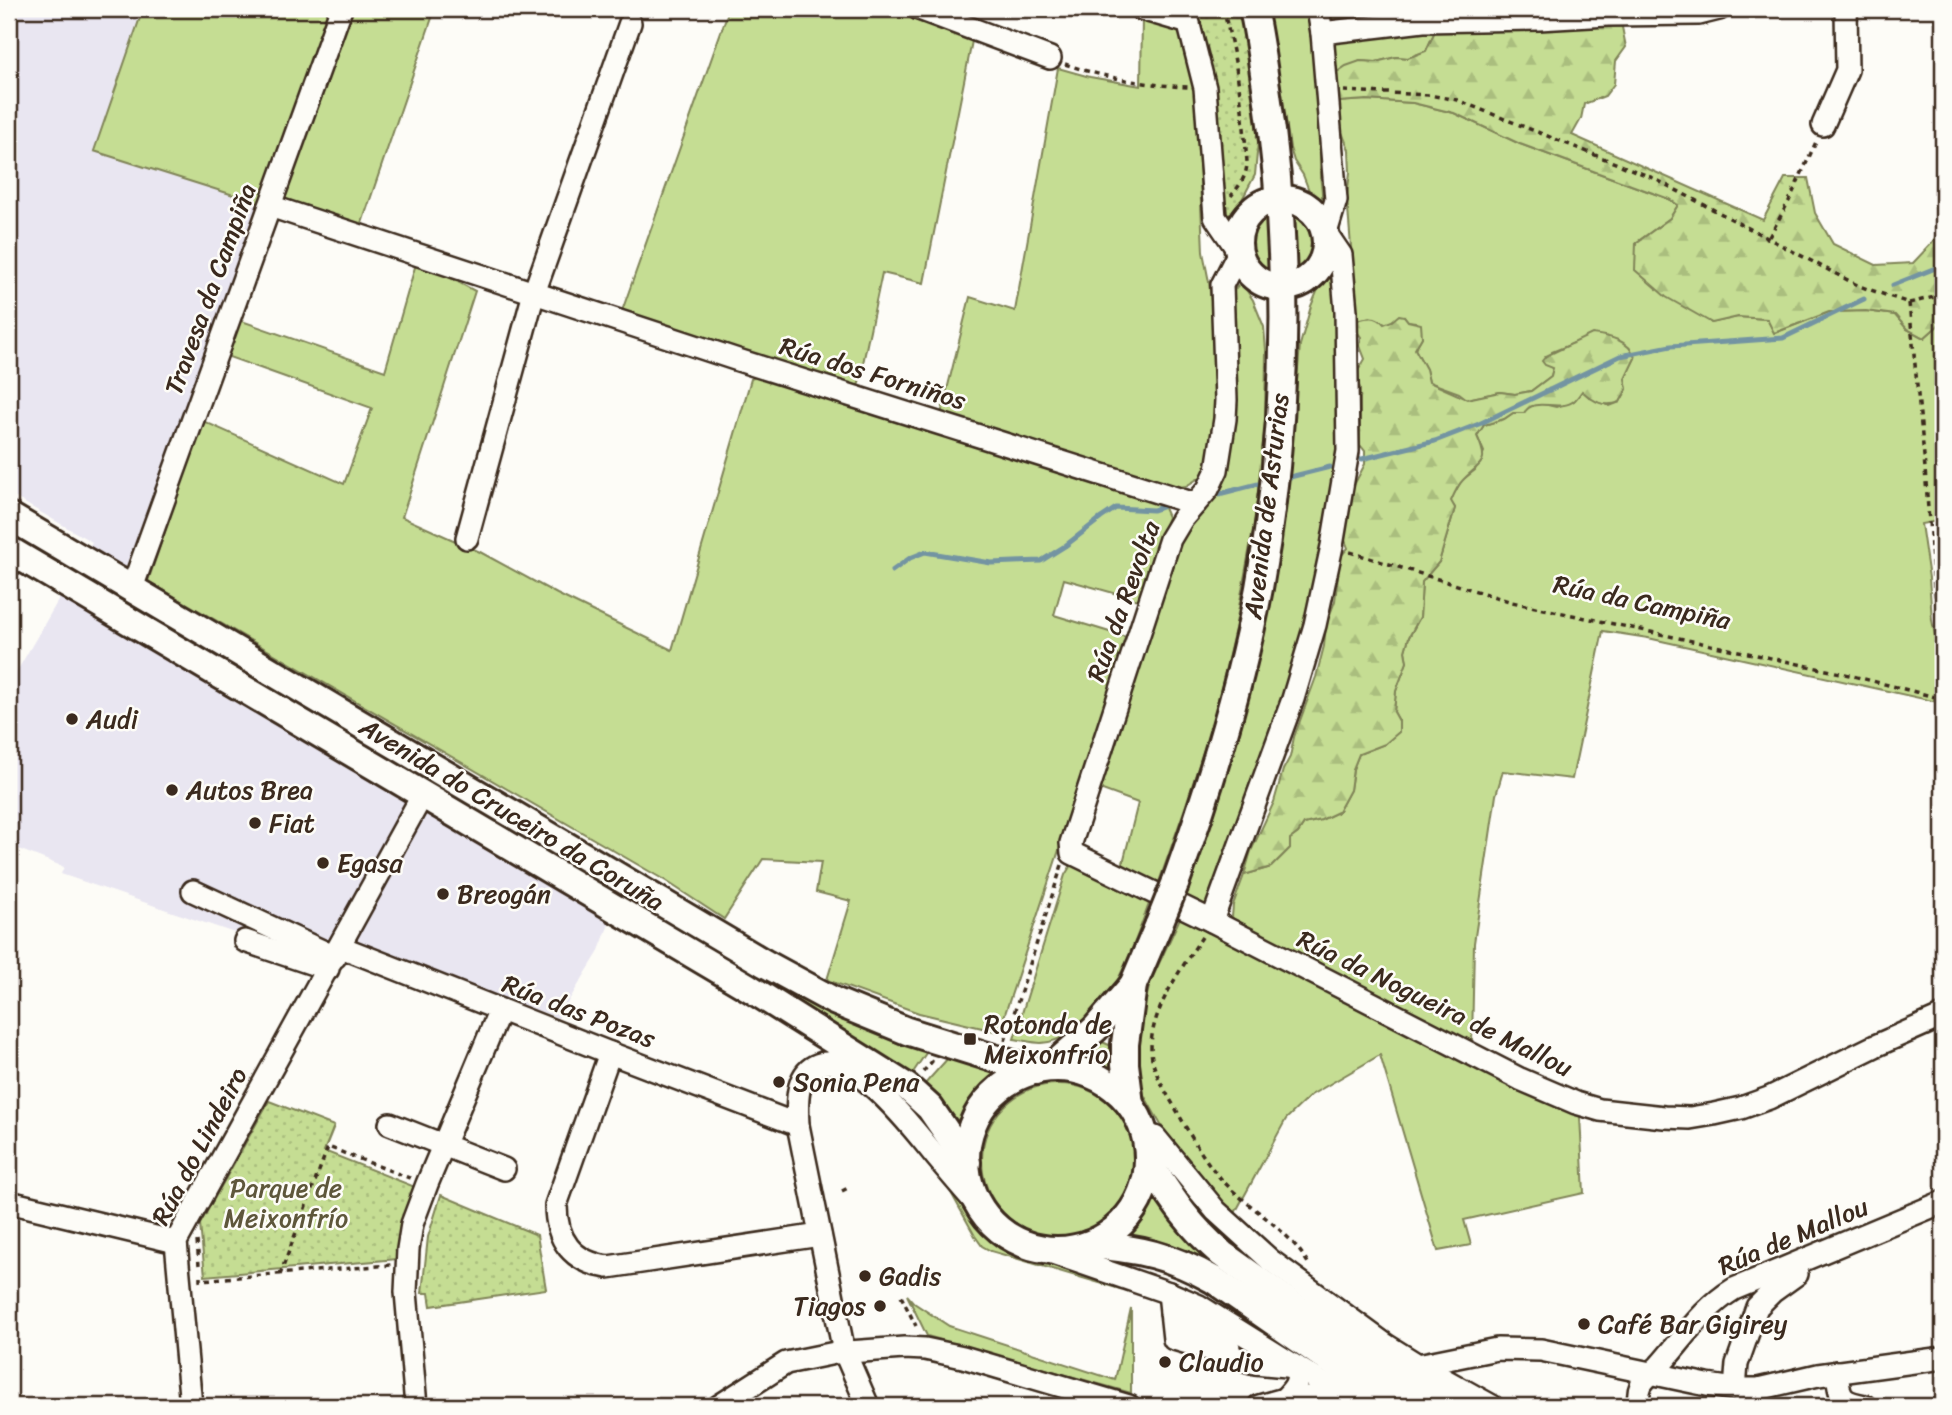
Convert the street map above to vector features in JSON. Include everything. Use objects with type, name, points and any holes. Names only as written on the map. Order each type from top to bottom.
[{"type":"main road","points":[[1253,9],[1275,153],[1269,202]]},
{"type":"main road","points":[[1275,153],[1307,206]]},
{"type":"main road","points":[[1298,201],[1320,219],[1326,233],[1325,254],[1320,266],[1299,284],[1283,287],[1260,281],[1246,267],[1239,251],[1239,235],[1244,220],[1269,202],[1298,201]]},
{"type":"main road","name":"Avenida de Asturias","points":[[1130,1104],[1125,1044],[1133,985],[1175,884],[1201,811],[1235,695],[1259,588],[1276,464],[1283,349],[1283,287],[1269,202]]},
{"type":"main road","points":[[1253,275],[1272,312],[1283,349]]},
{"type":"main road","points":[[1283,349],[1310,277]]},
{"type":"main road","name":"Avenida do Cruceiro da Coruña","points":[[9,516],[764,963],[834,1001],[907,1031],[1000,1060],[1042,1069]]},
{"type":"main road","name":"Avenida do Cruceiro da Coruña","points":[[9,550],[748,987],[907,1087],[930,1108],[967,1162]]},
{"type":"main road","name":"Avenida de Asturias","points":[[1042,1069],[1095,1030],[1133,985]]},
{"type":"main road","points":[[1042,1069],[1068,1069],[1089,1074],[1112,1086],[1130,1104],[1144,1133],[1148,1162],[1145,1184],[1139,1199],[1119,1226],[1088,1245],[1068,1249],[1038,1248],[1013,1238],[984,1212],[970,1184],[968,1145],[971,1130],[985,1104],[1009,1082],[1042,1069]]},
{"type":"main road","points":[[1148,1162],[1184,1216],[1203,1238],[1222,1254],[1376,1364],[1449,1395]]},
{"type":"main road","points":[[1088,1245],[1141,1250],[1197,1270],[1399,1406]]},
{"type":"street","name":"Travesa da Campiña","points":[[132,589],[341,9]]},
{"type":"street","points":[[919,9],[1050,58]]},
{"type":"street","points":[[1141,9],[1187,16],[1205,88],[1215,217],[1239,251]]},
{"type":"street","points":[[1212,921],[1293,699],[1315,625],[1348,452],[1346,311],[1341,255],[1326,233],[1336,200],[1318,9]]},
{"type":"street","points":[[1393,9],[1423,21]]},
{"type":"street","points":[[1322,33],[1423,21],[1539,19],[1628,12],[1699,14],[1719,9]]},
{"type":"street","points":[[1823,125],[1847,70],[1846,9]]},
{"type":"street","points":[[467,538],[534,293],[630,23]]},
{"type":"street","name":"Rúa dos Forniños","points":[[270,206],[738,360],[1195,504]]},
{"type":"street","name":"Rúa da Revolta","points":[[1072,853],[1071,843],[1170,539],[1182,519],[1208,489],[1217,470],[1226,400],[1222,285],[1239,251]]},
{"type":"street","name":"Rúa do Lindeiro","points":[[191,1406],[176,1242],[422,796]]},
{"type":"street","name":"Rúa da Nogueira de Mallou","points":[[1072,853],[1212,921],[1520,1079],[1576,1103],[1623,1113],[1690,1118],[1741,1108],[1769,1098],[1875,1045],[1943,1016]]},
{"type":"street","points":[[192,891],[334,958]]},
{"type":"street","points":[[245,941],[334,958]]},
{"type":"street","name":"Rúa das Pozas","points":[[334,958],[500,1010],[798,1125]]},
{"type":"street","points":[[416,1406],[406,1292],[412,1224],[500,1010]]},
{"type":"street","points":[[610,1054],[556,1205],[556,1220],[561,1235],[569,1249],[580,1259],[608,1267],[820,1235]]},
{"type":"street","points":[[869,1406],[845,1353],[798,1125],[798,1094],[805,1074],[822,1063],[840,1065],[861,1078],[890,1103],[984,1212]]},
{"type":"street","points":[[390,1124],[504,1170]]},
{"type":"street","points":[[1144,1133],[1155,1137],[1216,1211],[1270,1260],[1386,1345],[1418,1364],[1449,1395],[1492,1406]]},
{"type":"street","points":[[9,1202],[176,1242]]},
{"type":"street","name":"Rúa de Mallou","points":[[1640,1406],[1638,1397],[1642,1384],[1720,1298],[1734,1289],[1943,1202]]},
{"type":"street","points":[[1038,1248],[1170,1303],[1199,1306],[1359,1406]]},
{"type":"street","points":[[1735,1389],[1737,1364],[1757,1307],[1772,1292],[1797,1275]]},
{"type":"street","points":[[1170,1303],[1174,1339],[1255,1363],[1297,1367]]},
{"type":"street","points":[[719,1406],[786,1363],[817,1356],[904,1348],[943,1352],[1129,1406]]},
{"type":"street","points":[[1418,1364],[1497,1349],[1541,1350],[1735,1389],[1758,1389],[1818,1375],[1943,1357]]},
{"type":"street","points":[[1449,1395],[1469,1355]]},
{"type":"street","points":[[1283,1399],[1299,1379],[1297,1367]]},
{"type":"street","points":[[1837,1372],[1843,1399],[1848,1403],[1865,1406]]},
{"type":"street","points":[[1259,1406],[1283,1399],[1341,1394]]},
{"type":"path","points":[[1214,207],[1226,201],[1242,182],[1247,171],[1242,98],[1233,44],[1223,9]]},
{"type":"path","points":[[1050,58],[1086,71],[1154,85],[1205,88]]},
{"type":"path","points":[[1327,90],[1429,94],[1457,100],[1653,178],[1859,286],[1909,303],[1943,295]]},
{"type":"path","points":[[1769,237],[1789,201],[1823,125]]},
{"type":"path","points":[[1909,303],[1934,587],[1943,645]]},
{"type":"path","name":"Rúa da Campiña","points":[[1332,546],[1512,602],[1845,674],[1943,699]]},
{"type":"path","points":[[1000,1060],[1058,872],[1072,853]]},
{"type":"path","points":[[1212,921],[1159,1010],[1151,1047],[1153,1063],[1182,1121],[1224,1182],[1294,1244],[1313,1271]]},
{"type":"path","points":[[917,1079],[940,1052]]},
{"type":"path","points":[[280,1275],[328,1147],[427,1184]]},
{"type":"path","points":[[842,1191],[850,1187]]},
{"type":"path","points":[[200,1280],[407,1264]]},
{"type":"path","points":[[901,1296],[916,1326]]},
{"type":"shaded area","points":[[9,9],[144,9],[262,204],[127,564],[101,622],[611,919],[598,953],[558,1018],[359,943],[324,940],[314,960],[61,874],[64,867],[11,846],[9,848],[9,685],[92,542],[9,494]]},
{"type":"green space","points":[[143,9],[331,9],[262,204],[94,151]]},
{"type":"green space","points":[[351,9],[435,9],[360,229],[281,204]]},
{"type":"green space","points":[[729,9],[887,9],[973,36],[924,283],[882,273],[858,387],[622,311]]},
{"type":"green space","points":[[1195,9],[1238,9],[1246,43],[1258,142],[1255,175],[1229,224],[1224,221]]},
{"type":"green space","points":[[1265,9],[1311,9],[1322,202],[1313,201],[1290,148]]},
{"type":"green space","points":[[1323,9],[1381,9],[1391,13],[1390,16],[1336,21],[1328,20]]},
{"type":"green space","points":[[1434,9],[1596,10],[1622,27],[1626,47],[1616,61],[1614,84],[1605,96],[1584,104],[1581,119],[1572,135],[1763,220],[1785,178],[1808,178],[1815,213],[1833,244],[1876,265],[1913,263],[1943,227],[1943,321],[1924,338],[1907,329],[1895,315],[1866,311],[1829,312],[1774,333],[1767,319],[1738,317],[1712,323],[1666,297],[1635,270],[1636,243],[1670,218],[1678,205],[1669,199],[1520,144],[1454,113],[1413,103],[1367,100],[1337,102],[1330,77],[1346,66],[1360,61],[1408,58],[1426,51],[1436,29]]},
{"type":"green space","points":[[1142,17],[1179,27],[1196,80],[1203,252],[1215,340],[1216,417],[1207,473],[1186,486],[1172,488],[942,416],[970,297],[1015,311],[1058,68],[1141,86]]},
{"type":"green space","points":[[1436,29],[1426,51],[1408,58],[1360,61],[1330,77],[1331,37],[1374,32],[1397,35]]},
{"type":"green space","points":[[1367,100],[1413,103],[1454,113],[1520,144],[1669,199],[1678,205],[1670,218],[1636,243],[1711,323],[1738,317],[1767,319],[1775,333],[1829,312],[1866,311],[1895,315],[1907,329],[1924,338],[1943,321],[1943,520],[1921,524],[1932,620],[1943,673],[1943,696],[1937,702],[1648,638],[1603,631],[1572,779],[1503,771],[1496,795],[1474,943],[1472,1044],[1237,925],[1232,917],[1233,905],[1244,875],[1271,867],[1290,848],[1290,839],[1304,824],[1338,812],[1350,790],[1353,769],[1359,754],[1385,744],[1399,721],[1394,712],[1396,691],[1407,662],[1405,651],[1409,637],[1420,617],[1422,581],[1439,562],[1455,508],[1450,501],[1461,481],[1475,470],[1484,452],[1477,436],[1484,425],[1539,403],[1556,407],[1574,401],[1582,390],[1590,398],[1610,406],[1620,402],[1627,389],[1624,379],[1635,358],[1574,343],[1552,352],[1551,376],[1531,391],[1515,394],[1500,392],[1467,399],[1459,393],[1429,382],[1426,369],[1415,349],[1422,337],[1415,322],[1408,321],[1404,316],[1384,325],[1370,317],[1357,320],[1347,197],[1349,150],[1338,122],[1337,102]]},
{"type":"green space","points":[[1295,216],[1307,228],[1312,244],[1309,260],[1296,272]]},
{"type":"green space","points":[[1267,218],[1269,274],[1257,262],[1252,246],[1254,229]]},
{"type":"green space","points":[[417,260],[475,291],[402,517],[480,552],[557,594],[672,650],[751,379],[761,374],[1161,501],[1168,517],[1155,550],[1142,601],[1064,579],[1054,615],[1129,638],[999,1032],[919,1013],[827,980],[851,901],[816,892],[821,862],[763,859],[724,919],[666,881],[148,581],[203,421],[344,484],[372,408],[226,356],[239,320],[385,371]]},
{"type":"green space","points":[[1326,275],[1334,279],[1337,286],[1339,447],[1335,482],[1311,598],[1274,731],[1208,906],[1202,908],[1185,897],[1187,886],[1232,756],[1272,595],[1287,498],[1300,345],[1311,306]]},
{"type":"green space","points":[[1241,282],[1253,300],[1264,327],[1266,350],[1265,424],[1255,519],[1235,629],[1215,715],[1159,882],[1122,867],[1138,803],[1094,787],[1181,535],[1221,484],[1233,441],[1236,350],[1234,290]]},
{"type":"green space","points":[[1399,315],[1408,321],[1421,324],[1422,337],[1415,349],[1426,369],[1429,382],[1467,399],[1500,392],[1515,394],[1531,391],[1551,376],[1553,368],[1542,361],[1546,356],[1592,334],[1624,343],[1635,358],[1625,379],[1627,389],[1620,402],[1600,403],[1582,391],[1569,404],[1534,405],[1524,413],[1513,413],[1504,419],[1484,425],[1477,436],[1483,452],[1482,462],[1461,482],[1451,501],[1455,508],[1439,562],[1422,582],[1420,617],[1409,637],[1405,651],[1407,662],[1396,691],[1394,712],[1399,721],[1399,732],[1385,744],[1359,754],[1353,769],[1350,790],[1338,812],[1304,824],[1290,839],[1290,848],[1271,867],[1244,875],[1251,851],[1274,802],[1316,677],[1326,625],[1335,601],[1340,557],[1348,548],[1343,535],[1345,495],[1353,487],[1365,464],[1365,451],[1360,445],[1360,388],[1355,376],[1365,359],[1360,346],[1361,337],[1356,330],[1357,320],[1372,318],[1384,324]]},
{"type":"green space","points":[[165,622],[928,1050],[912,1074],[814,1012],[162,628]]},
{"type":"green space","points":[[1071,865],[1150,901],[1121,974],[1112,990],[1087,1019],[1068,1034],[1053,1041],[1038,1043],[1014,1039],[1065,875]]},
{"type":"green space","points":[[1180,918],[1580,1116],[1584,1193],[1464,1220],[1471,1245],[1438,1251],[1380,1055],[1311,1095],[1286,1119],[1235,1213],[1204,1183],[1170,1141],[1144,1095],[1138,1066],[1138,1032],[1150,983]]},
{"type":"green space","points":[[1098,1040],[1118,1049],[1117,1075],[1078,1058]]},
{"type":"green space","points":[[949,1057],[1004,1074],[975,1104],[963,1126],[924,1085]]},
{"type":"green space","points":[[1058,1084],[1087,1090],[1112,1106],[1128,1131],[1134,1160],[1128,1189],[1112,1214],[1087,1230],[1058,1236],[1029,1230],[1004,1214],[988,1189],[982,1160],[988,1131],[1004,1106],[1029,1090]]},
{"type":"green space","name":"Parque de Meixonfrío","points":[[269,1101],[334,1126],[324,1151],[415,1187],[405,1216],[397,1259],[205,1276],[200,1224]]},
{"type":"green space","points":[[934,1162],[986,1226],[1013,1246],[1117,1279],[1120,1289],[982,1246]]},
{"type":"green space","points":[[441,1195],[537,1235],[546,1289],[431,1306],[429,1293],[422,1293],[428,1237]]},
{"type":"green space","points":[[1155,1195],[1177,1229],[1198,1251],[1428,1406],[1421,1406],[1407,1399],[1189,1253],[1126,1235],[1143,1217]]},
{"type":"green space","points":[[907,1295],[914,1303],[949,1326],[1115,1380],[1131,1308],[1131,1393],[927,1336]]},
{"type":"waterway","points":[[1893,285],[1943,265]]},
{"type":"waterway","points":[[1362,459],[1435,441],[1479,424],[1620,356],[1671,346],[1783,338],[1864,299]]},
{"type":"waterway","points":[[1290,477],[1330,467]]},
{"type":"waterway","points":[[1211,496],[1258,484]]},
{"type":"waterway","points":[[892,571],[910,558],[925,552],[991,563],[1041,561],[1116,508],[1153,510],[1162,507]]},
{"type":"place","name":"Audi","points":[[72,719]]},
{"type":"place","name":"Autos Brea","points":[[172,790]]},
{"type":"place","name":"Fiat","points":[[255,823]]},
{"type":"place","name":"Egasa","points":[[323,863]]},
{"type":"place","name":"Breogán","points":[[443,894]]},
{"type":"place","name":"Rotonda de Meixonfrío","points":[[970,1039]]},
{"type":"place","name":"Sonia Pena","points":[[779,1082]]},
{"type":"place","name":"Gadis","points":[[865,1276]]},
{"type":"place","name":"Tiagos","points":[[880,1306]]},
{"type":"place","name":"Café Bar Gigirey","points":[[1584,1324]]},
{"type":"place","name":"Claudio","points":[[1165,1362]]}]
